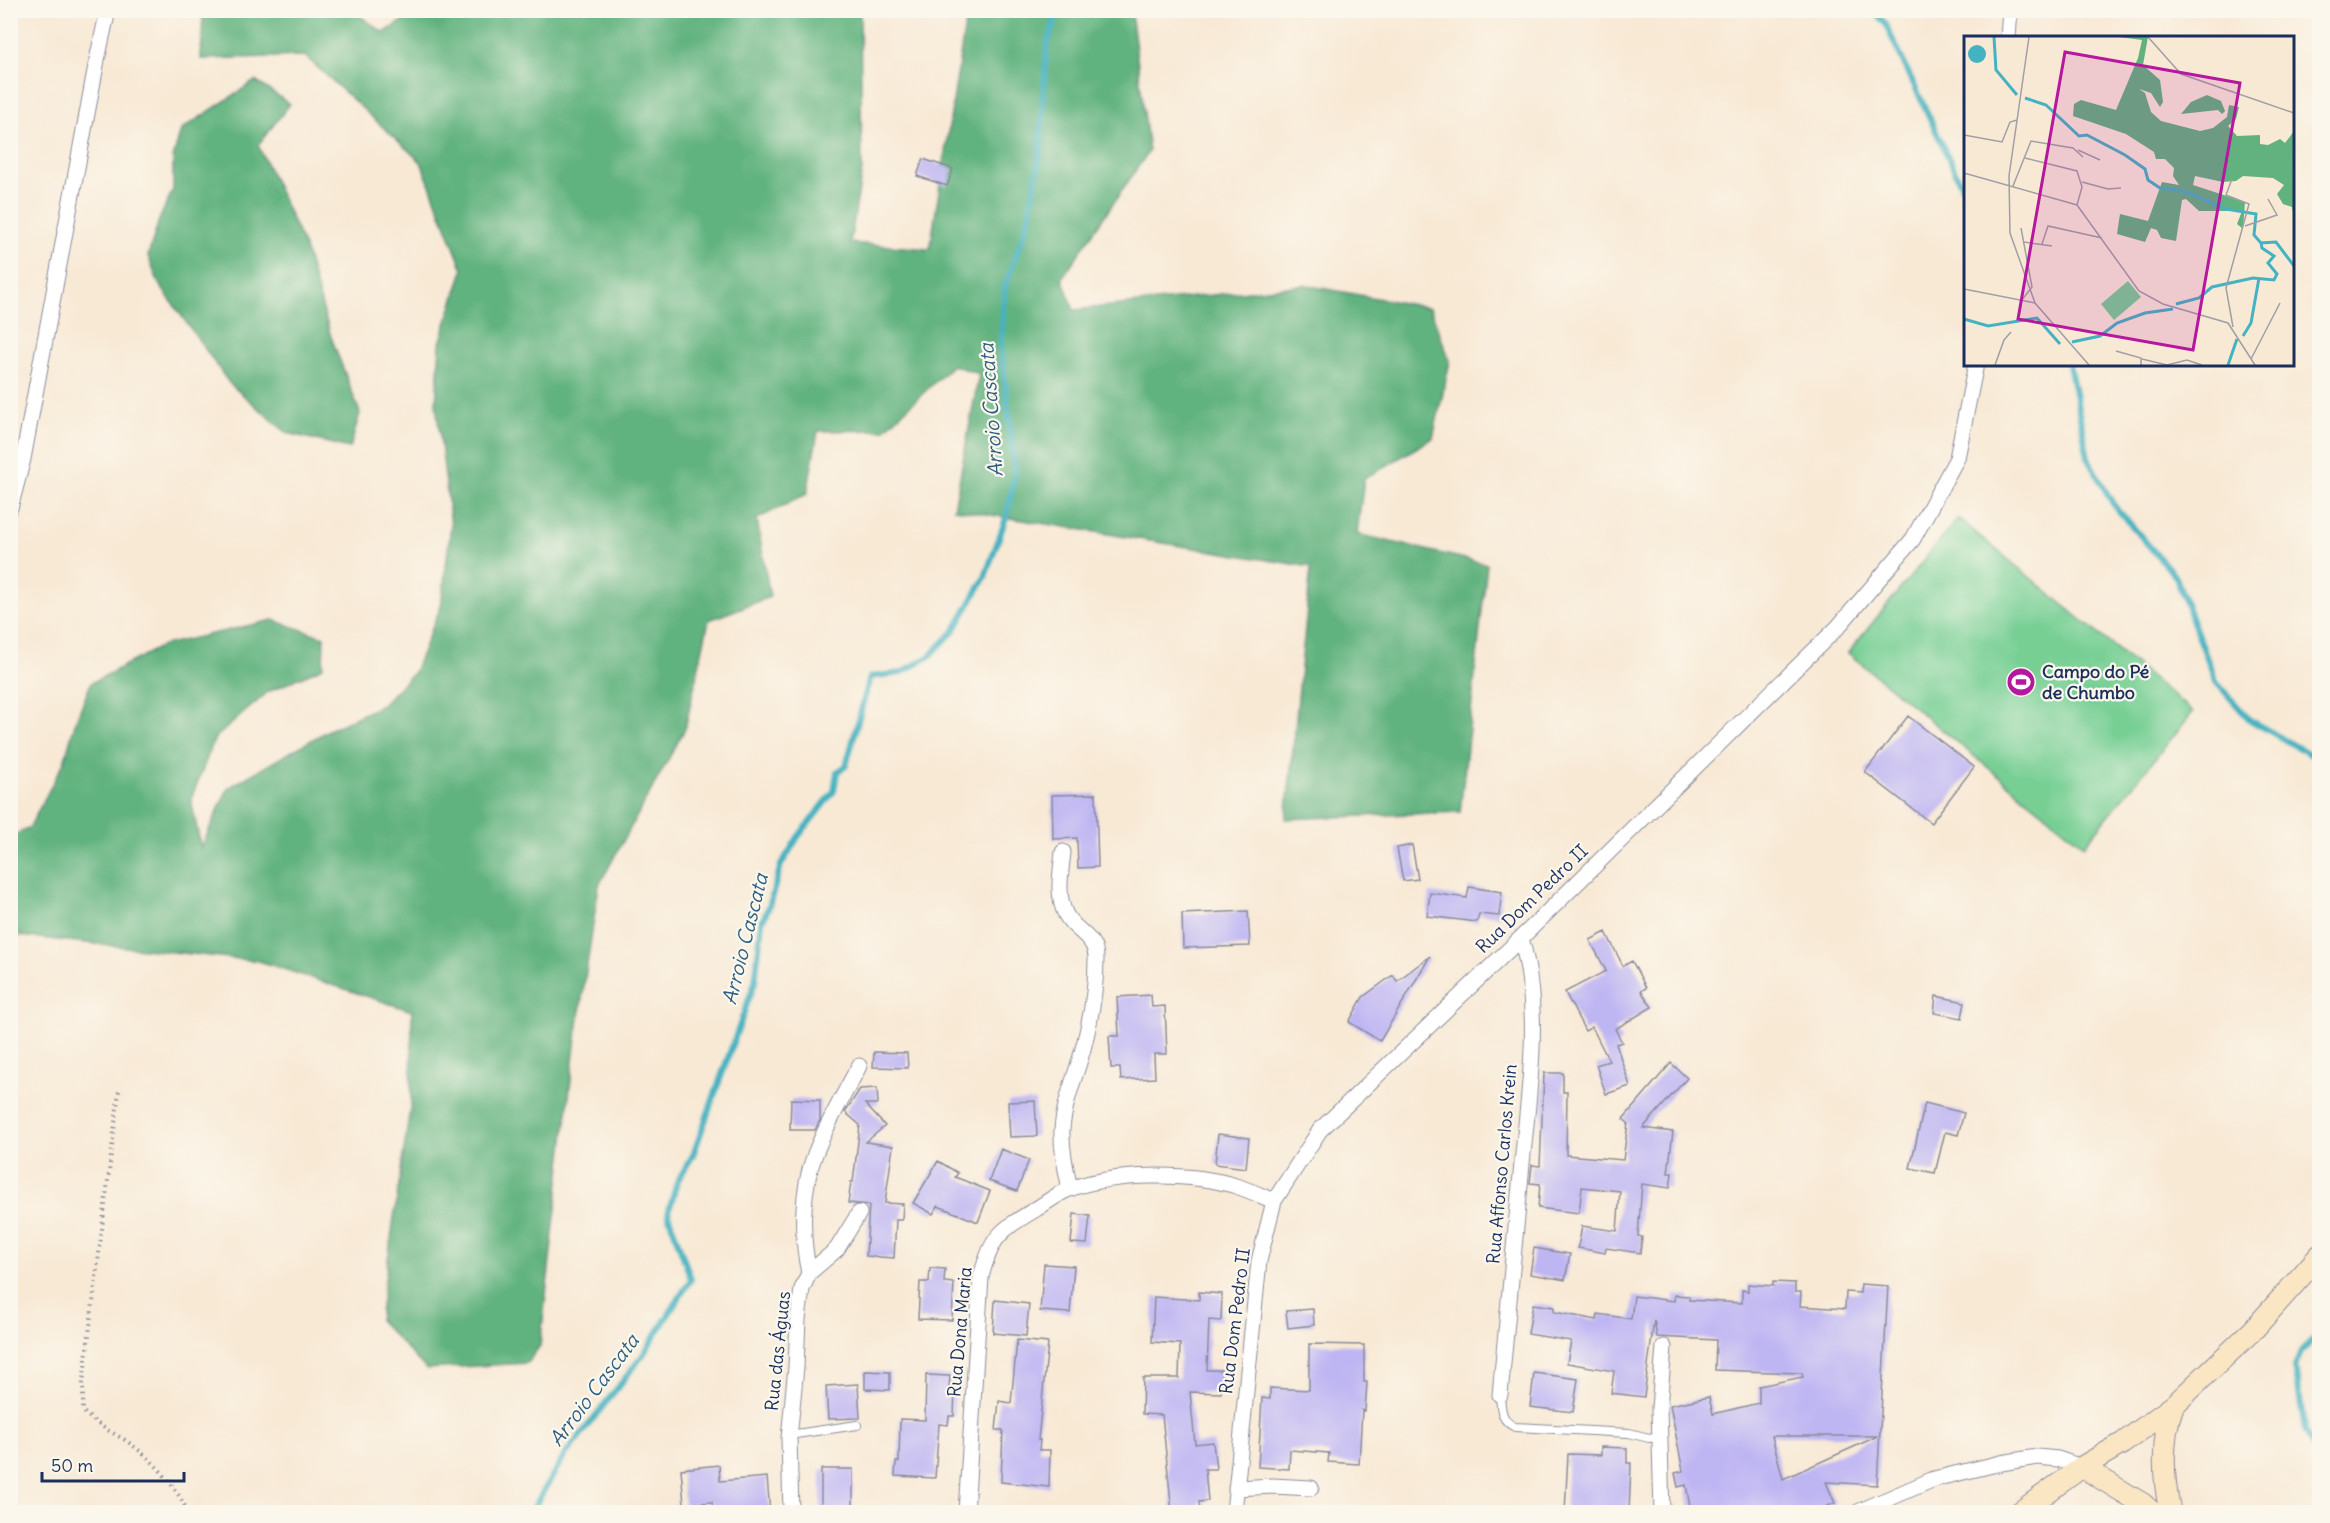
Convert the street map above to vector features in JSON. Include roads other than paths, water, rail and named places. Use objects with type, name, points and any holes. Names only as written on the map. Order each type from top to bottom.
[{"type":"main road","points":[[2020,1512],[2082,1467],[2123,1443],[2173,1406],[2254,1329],[2319,1255]]},
{"type":"main road","points":[[2170,1512],[2165,1471],[2168,1422],[2173,1406]]},
{"type":"main road","points":[[2082,1467],[2143,1504],[2152,1512]]},
{"type":"street","points":[[10,507],[23,459],[108,10]]},
{"type":"street","points":[[2008,36],[2010,10]]},
{"type":"street","name":"Rua Dom Pedro II","points":[[1234,1512],[1259,1261],[1274,1200],[1320,1130],[1521,938],[1838,627],[1913,539],[1957,458],[1976,366]]},
{"type":"street","points":[[1063,852],[1060,882],[1066,914],[1094,944],[1096,957],[1089,1023],[1068,1094],[1062,1131],[1065,1167],[1070,1189]]},
{"type":"street","name":"Rua Affonso Carlos Krein","points":[[1500,1395],[1532,1062],[1531,993],[1528,963],[1521,938]]},
{"type":"street","points":[[809,1273],[803,1226],[814,1156],[859,1066]]},
{"type":"street","name":"Rua Dona Maria","points":[[966,1512],[981,1277],[988,1250],[1000,1233],[1014,1221],[1070,1189],[1112,1178],[1197,1179],[1238,1187],[1274,1200]]},
{"type":"street","name":"Rua das Águas","points":[[790,1512],[789,1435],[802,1289],[809,1273],[837,1249],[859,1213]]},
{"type":"street","points":[[1662,1512],[1659,1408],[1664,1347]]},
{"type":"street","points":[[1857,1512],[1934,1479],[2001,1463],[2037,1457],[2058,1458],[2082,1467]]},
{"type":"street","points":[[1236,1488],[1273,1486],[1311,1488]]},
{"type":"lane","points":[[1500,1395],[1504,1419],[1515,1427],[1660,1436]]},
{"type":"lane","points":[[789,1435],[857,1425]]},
{"type":"waterway","name":"Arroio Cascata","points":[[531,1512],[565,1455],[643,1355],[691,1279],[668,1214],[677,1182],[693,1155],[755,982],[762,922],[781,865],[798,837],[834,791],[837,772],[846,766],[870,677],[901,673],[930,656],[954,631],[985,577],[1007,515],[1015,473],[1001,345],[1005,286],[1028,222],[1039,161],[1047,44],[1059,10]]},
{"type":"waterway","points":[[1873,10],[1885,23],[1964,191]]},
{"type":"waterway","points":[[2069,366],[2089,461],[2113,504],[2176,577],[2216,682],[2250,720],[2320,760]]},
{"type":"waterway","points":[[2320,1333],[2301,1352],[2295,1367],[2305,1430],[2314,1448],[2320,1454]]},
{"type":"place","name":"Campo do Pé de Chumbo","points":[[2021,682]]}]
